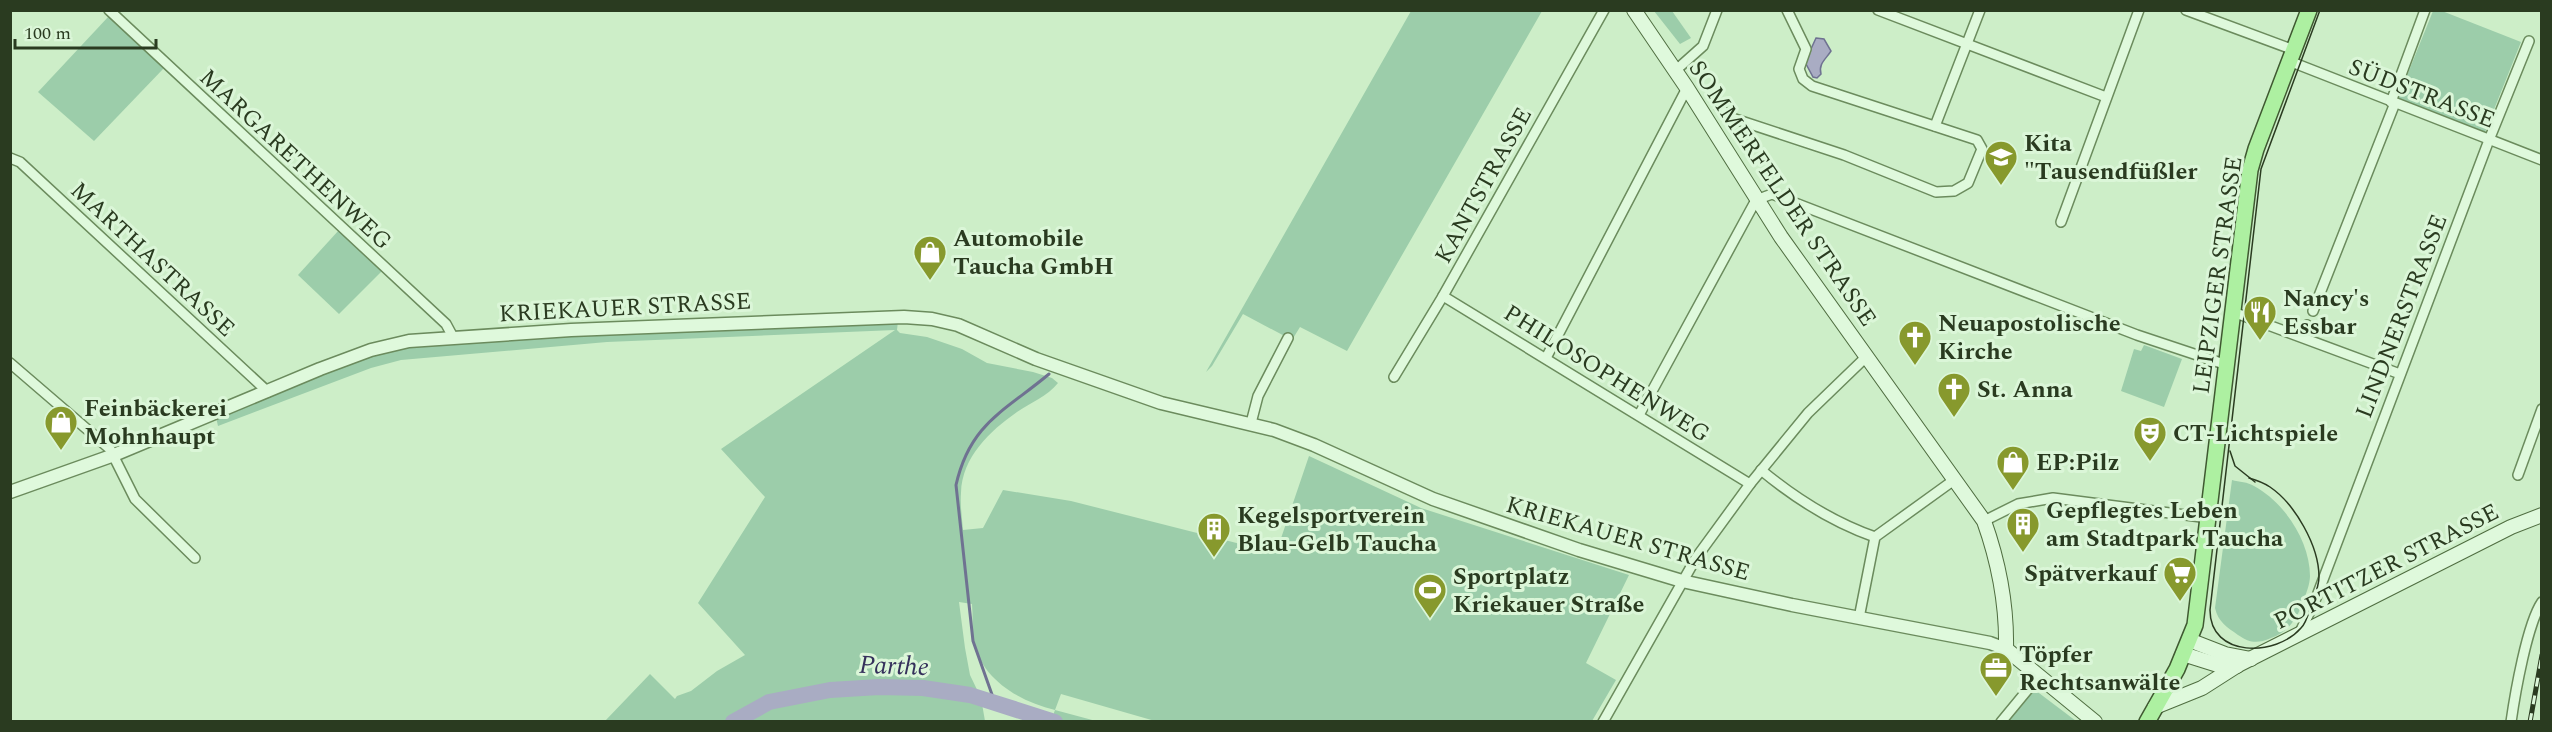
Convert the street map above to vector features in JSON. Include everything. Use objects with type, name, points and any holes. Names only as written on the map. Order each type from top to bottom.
[{"type":"main road","name":"SOMMERFELDER STRASSE","points":[[1634,10],[1687,88],[1756,200],[1984,521],[1999,572],[2004,602],[2006,649]]},
{"type":"main road","name":"LEIPZIGER STRASSE","points":[[2147,722],[2186,647],[2198,610],[2250,170],[2309,10]]},
{"type":"main road","name":"PORTITZER STRASSE","points":[[2155,707],[2202,687],[2238,665],[2541,515]]},
{"type":"main road","points":[[2186,647],[2251,659]]},
{"type":"main road","points":[[2186,647],[2218,665],[2238,665]]},
{"type":"main road","points":[[2006,649],[2095,722]]},
{"type":"street","name":"MARGARETHENWEG","points":[[109,10],[446,324],[453,337]]},
{"type":"street","name":"KANTSTRASSE","points":[[1394,377],[1443,296],[1604,10]]},
{"type":"street","points":[[1675,71],[1703,46],[1717,10]]},
{"type":"street","points":[[1716,98],[1721,110],[1731,117],[1844,155],[1930,191],[1954,192],[1971,180],[1982,146],[1977,140],[1809,84],[1802,77],[1799,69],[1806,49],[1787,10]]},
{"type":"street","points":[[1878,10],[2106,97]]},
{"type":"street","points":[[1935,126],[1980,10]]},
{"type":"street","points":[[2061,222],[2139,10]]},
{"type":"street","name":"SÜDSTRASSE","points":[[2186,10],[2393,102],[2541,160]]},
{"type":"street","points":[[2313,311],[2393,102],[2425,10]]},
{"type":"street","name":"LINDNERSTRASSE","points":[[2296,637],[2315,601],[2489,140],[2529,42]]},
{"type":"street","points":[[1546,358],[1687,88]]},
{"type":"street","name":"MARTHASTRASSE","points":[[10,158],[20,162],[268,392]]},
{"type":"street","points":[[1639,415],[1756,200],[1772,194],[2137,334],[2227,365]]},
{"type":"street","name":"PHILOSOPHENWEG","points":[[1443,296],[1750,484]]},
{"type":"street","points":[[2234,312],[2400,374]]},
{"type":"street","name":"KRIEKAUER STRASSE","points":[[10,492],[114,455],[320,369],[389,345],[453,337],[832,319],[904,317],[933,319],[958,325],[1036,358],[1161,402],[1251,423],[1314,445],[1432,499],[1579,550],[1682,581],[1990,643],[2006,649]]},
{"type":"street","points":[[2302,337],[2307,325]]},
{"type":"street","points":[[1251,423],[1258,396],[1288,338]]},
{"type":"street","points":[[1603,722],[1682,581],[1750,484],[1808,413],[1866,357]]},
{"type":"street","points":[[10,363],[110,449],[135,499],[195,558]]},
{"type":"street","points":[[2518,475],[2541,410]]},
{"type":"street","points":[[1761,470],[1824,515],[1875,537]]},
{"type":"street","points":[[1859,618],[1875,537],[1954,480]]},
{"type":"street","points":[[1984,521],[2018,504],[2053,498],[2209,518]]},
{"type":"street","points":[[2511,722],[2515,693],[2528,641],[2541,602]]},
{"type":"street","points":[[2001,722],[2039,676]]},
{"type":"green space","points":[[1411,11],[1542,11],[1347,351],[1300,327],[1292,340],[1243,314],[1212,366],[1206,372]]},
{"type":"green space","points":[[1654,11],[1672,11],[1691,38],[1680,44]]},
{"type":"green space","points":[[2433,11],[2442,11],[2521,42],[2485,132],[2398,98]]},
{"type":"green space","points":[[109,16],[164,68],[94,141],[38,92]]},
{"type":"green space","points":[[339,230],[382,271],[339,314],[298,275]]},
{"type":"green space","points":[[898,321],[897,330],[900,333],[927,337],[962,349],[987,363],[1033,372],[1052,378],[1058,383],[1044,396],[1017,412],[979,446],[966,468],[963,480],[961,502],[963,530],[983,528],[1003,490],[1071,501],[1276,553],[1309,456],[1421,508],[1629,575],[1586,663],[1616,680],[1592,721],[1155,721],[1061,694],[1055,710],[1014,694],[992,676],[977,652],[973,637],[972,604],[959,602],[970,675],[981,698],[985,721],[605,721],[650,674],[675,699],[745,655],[698,603],[765,497],[721,449],[895,330],[607,342],[401,360],[371,368],[218,426],[216,417],[356,360],[421,342]]},
{"type":"green space","points":[[2144,345],[2182,359],[2164,407],[2121,391],[2134,349],[2141,351]]},
{"type":"green space","points":[[2232,480],[2252,485],[2265,493],[2285,512],[2300,536],[2309,563],[2309,586],[2295,619],[2282,632],[2258,642],[2246,640],[2227,627],[2221,621],[2215,608]]},
{"type":"green space","points":[[2035,690],[2076,721],[2009,721]]},
{"type":"green space","points":[[1055,710],[1096,721],[1051,721]]},
{"type":"water","points":[[1816,38],[1824,39],[1831,51],[1822,64],[1821,74],[1817,78],[1813,77],[1805,62]]},
{"type":"waterway","points":[[995,703],[973,641],[956,485],[962,464],[980,432],[1004,409],[1049,374]]},
{"type":"waterway","name":"Parthe","points":[[733,722],[769,702],[830,690],[879,687],[923,688],[970,695],[1055,722]]},
{"type":"tram line","points":[[2249,478],[2270,487],[2279,494],[2296,515],[2315,552],[2319,577],[2317,590],[2303,626],[2290,638],[2261,648],[2246,648],[2232,644],[2221,637],[2213,626],[2210,610],[2261,169],[2320,10]]},
{"type":"tram line","points":[[2230,451],[2235,466],[2255,482]]},
{"type":"railway","points":[[2530,722],[2542,655]]},
{"type":"place","name":"Kita \"Tausendfüßler","points":[[2001,186]]},
{"type":"place","name":"Automobile Taucha GmbH","points":[[930,281]]},
{"type":"place","name":"Nancy's Essbar","points":[[2260,341]]},
{"type":"place","name":"Neuapostolische Kirche","points":[[1915,366]]},
{"type":"place","name":"St. Anna","points":[[1954,418]]},
{"type":"place","name":"Feinbäckerei Mohnhaupt","points":[[61,451]]},
{"type":"place","name":"CT-Lichtspiele","points":[[2150,462]]},
{"type":"place","name":"EP:Pilz","points":[[2013,491]]},
{"type":"place","name":"Gepflegtes Leben am Stadtpark Taucha","points":[[2023,553]]},
{"type":"place","name":"Kegelsportverein Blau-Gelb Taucha","points":[[1214,558]]},
{"type":"place","name":"Spätverkauf","points":[[2180,602]]},
{"type":"place","name":"Sportplatz Kriekauer Straße","points":[[1430,619]]},
{"type":"place","name":"Töpfer Rechtsanwälte","points":[[1996,697]]}]
